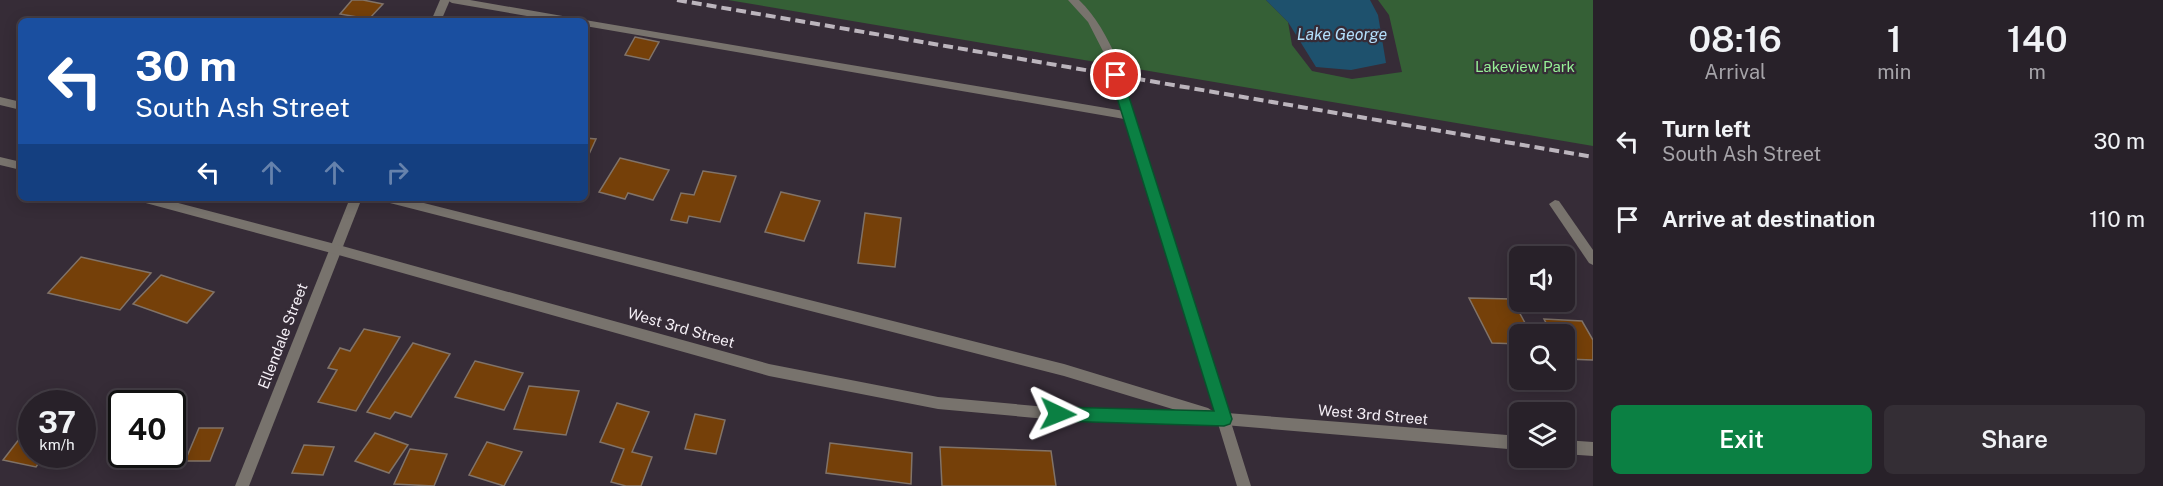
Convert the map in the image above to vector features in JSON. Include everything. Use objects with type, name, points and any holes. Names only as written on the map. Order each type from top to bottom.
[{"type":"street","points":[[437,18],[445,0]]},
{"type":"street","points":[[452,0],[557,18]]},
{"type":"street","points":[[1073,0],[1084,9],[1100,32],[1112,59],[1244,486]]},
{"type":"street","points":[[588,24],[1130,116]]},
{"type":"street","points":[[0,101],[18,105]]},
{"type":"street","points":[[0,161],[18,165]]},
{"type":"street","name":"West 3rd Street","points":[[153,201],[769,369],[938,403],[1058,414],[1224,419],[1509,442]]},
{"type":"street","name":"Ellendale Street","points":[[242,486],[355,201]]},
{"type":"street","name":"West 3rd Street","points":[[398,201],[1064,370],[1224,419]]},
{"type":"street","points":[[1555,204],[1593,260]]},
{"type":"street","points":[[1575,448],[1593,449]]},
{"type":"green space","name":"Lakeview Park","points":[[728,0],[1266,0],[1288,22],[1292,45],[1312,71],[1352,79],[1402,72],[1389,15],[1378,0],[1593,0],[1593,146]]},
{"type":"water","name":"Lake George","points":[[1266,0],[1370,0],[1378,15],[1386,63],[1351,70],[1316,67],[1288,22]]},
{"type":"building","points":[[352,0],[383,4],[370,18],[340,14]]},
{"type":"building","points":[[635,37],[659,42],[649,60],[625,55]]},
{"type":"building","points":[[588,138],[596,139],[588,156]]},
{"type":"building","points":[[620,158],[669,170],[653,200],[628,193],[625,199],[599,192]]},
{"type":"building","points":[[703,171],[736,176],[720,222],[689,216],[687,223],[671,220],[681,193],[694,195]]},
{"type":"building","points":[[781,192],[820,201],[804,241],[765,232]]},
{"type":"building","points":[[865,213],[901,218],[895,267],[858,263]]},
{"type":"building","points":[[81,257],[151,273],[120,310],[48,293]]},
{"type":"building","points":[[161,275],[214,292],[187,323],[133,304]]},
{"type":"building","points":[[1469,298],[1509,299],[1509,312],[1519,312],[1526,324],[1509,324],[1509,344],[1492,343]]},
{"type":"building","points":[[1544,319],[1582,321],[1593,340],[1593,360],[1575,359],[1575,324],[1547,324]]},
{"type":"building","points":[[364,329],[400,337],[356,411],[318,402],[337,370],[328,368],[340,348],[350,351]]},
{"type":"building","points":[[413,343],[450,354],[411,417],[395,412],[390,419],[367,412]]},
{"type":"building","points":[[475,361],[523,373],[504,410],[455,397]]},
{"type":"building","points":[[529,386],[579,391],[566,435],[514,429]]},
{"type":"building","points":[[617,403],[649,412],[632,452],[652,457],[641,486],[626,486],[611,482],[624,449],[600,442]]},
{"type":"building","points":[[695,414],[725,420],[716,454],[685,449]]},
{"type":"building","points":[[199,428],[223,428],[210,461],[186,461]]},
{"type":"building","points":[[375,433],[408,445],[389,473],[355,461]]},
{"type":"building","points":[[18,441],[18,463],[3,460]]},
{"type":"building","points":[[487,442],[522,452],[504,486],[469,475]]},
{"type":"building","points":[[830,443],[912,453],[911,484],[826,473]]},
{"type":"building","points":[[304,445],[334,447],[323,475],[292,473]]},
{"type":"building","points":[[940,447],[1051,451],[1056,486],[942,486]]},
{"type":"building","points":[[410,449],[447,454],[434,486],[394,484]]},
{"type":"railway","points":[[677,0],[1593,157]]},
{"type":"route","points":[[1058,414],[1224,419],[1116,75]]}]
